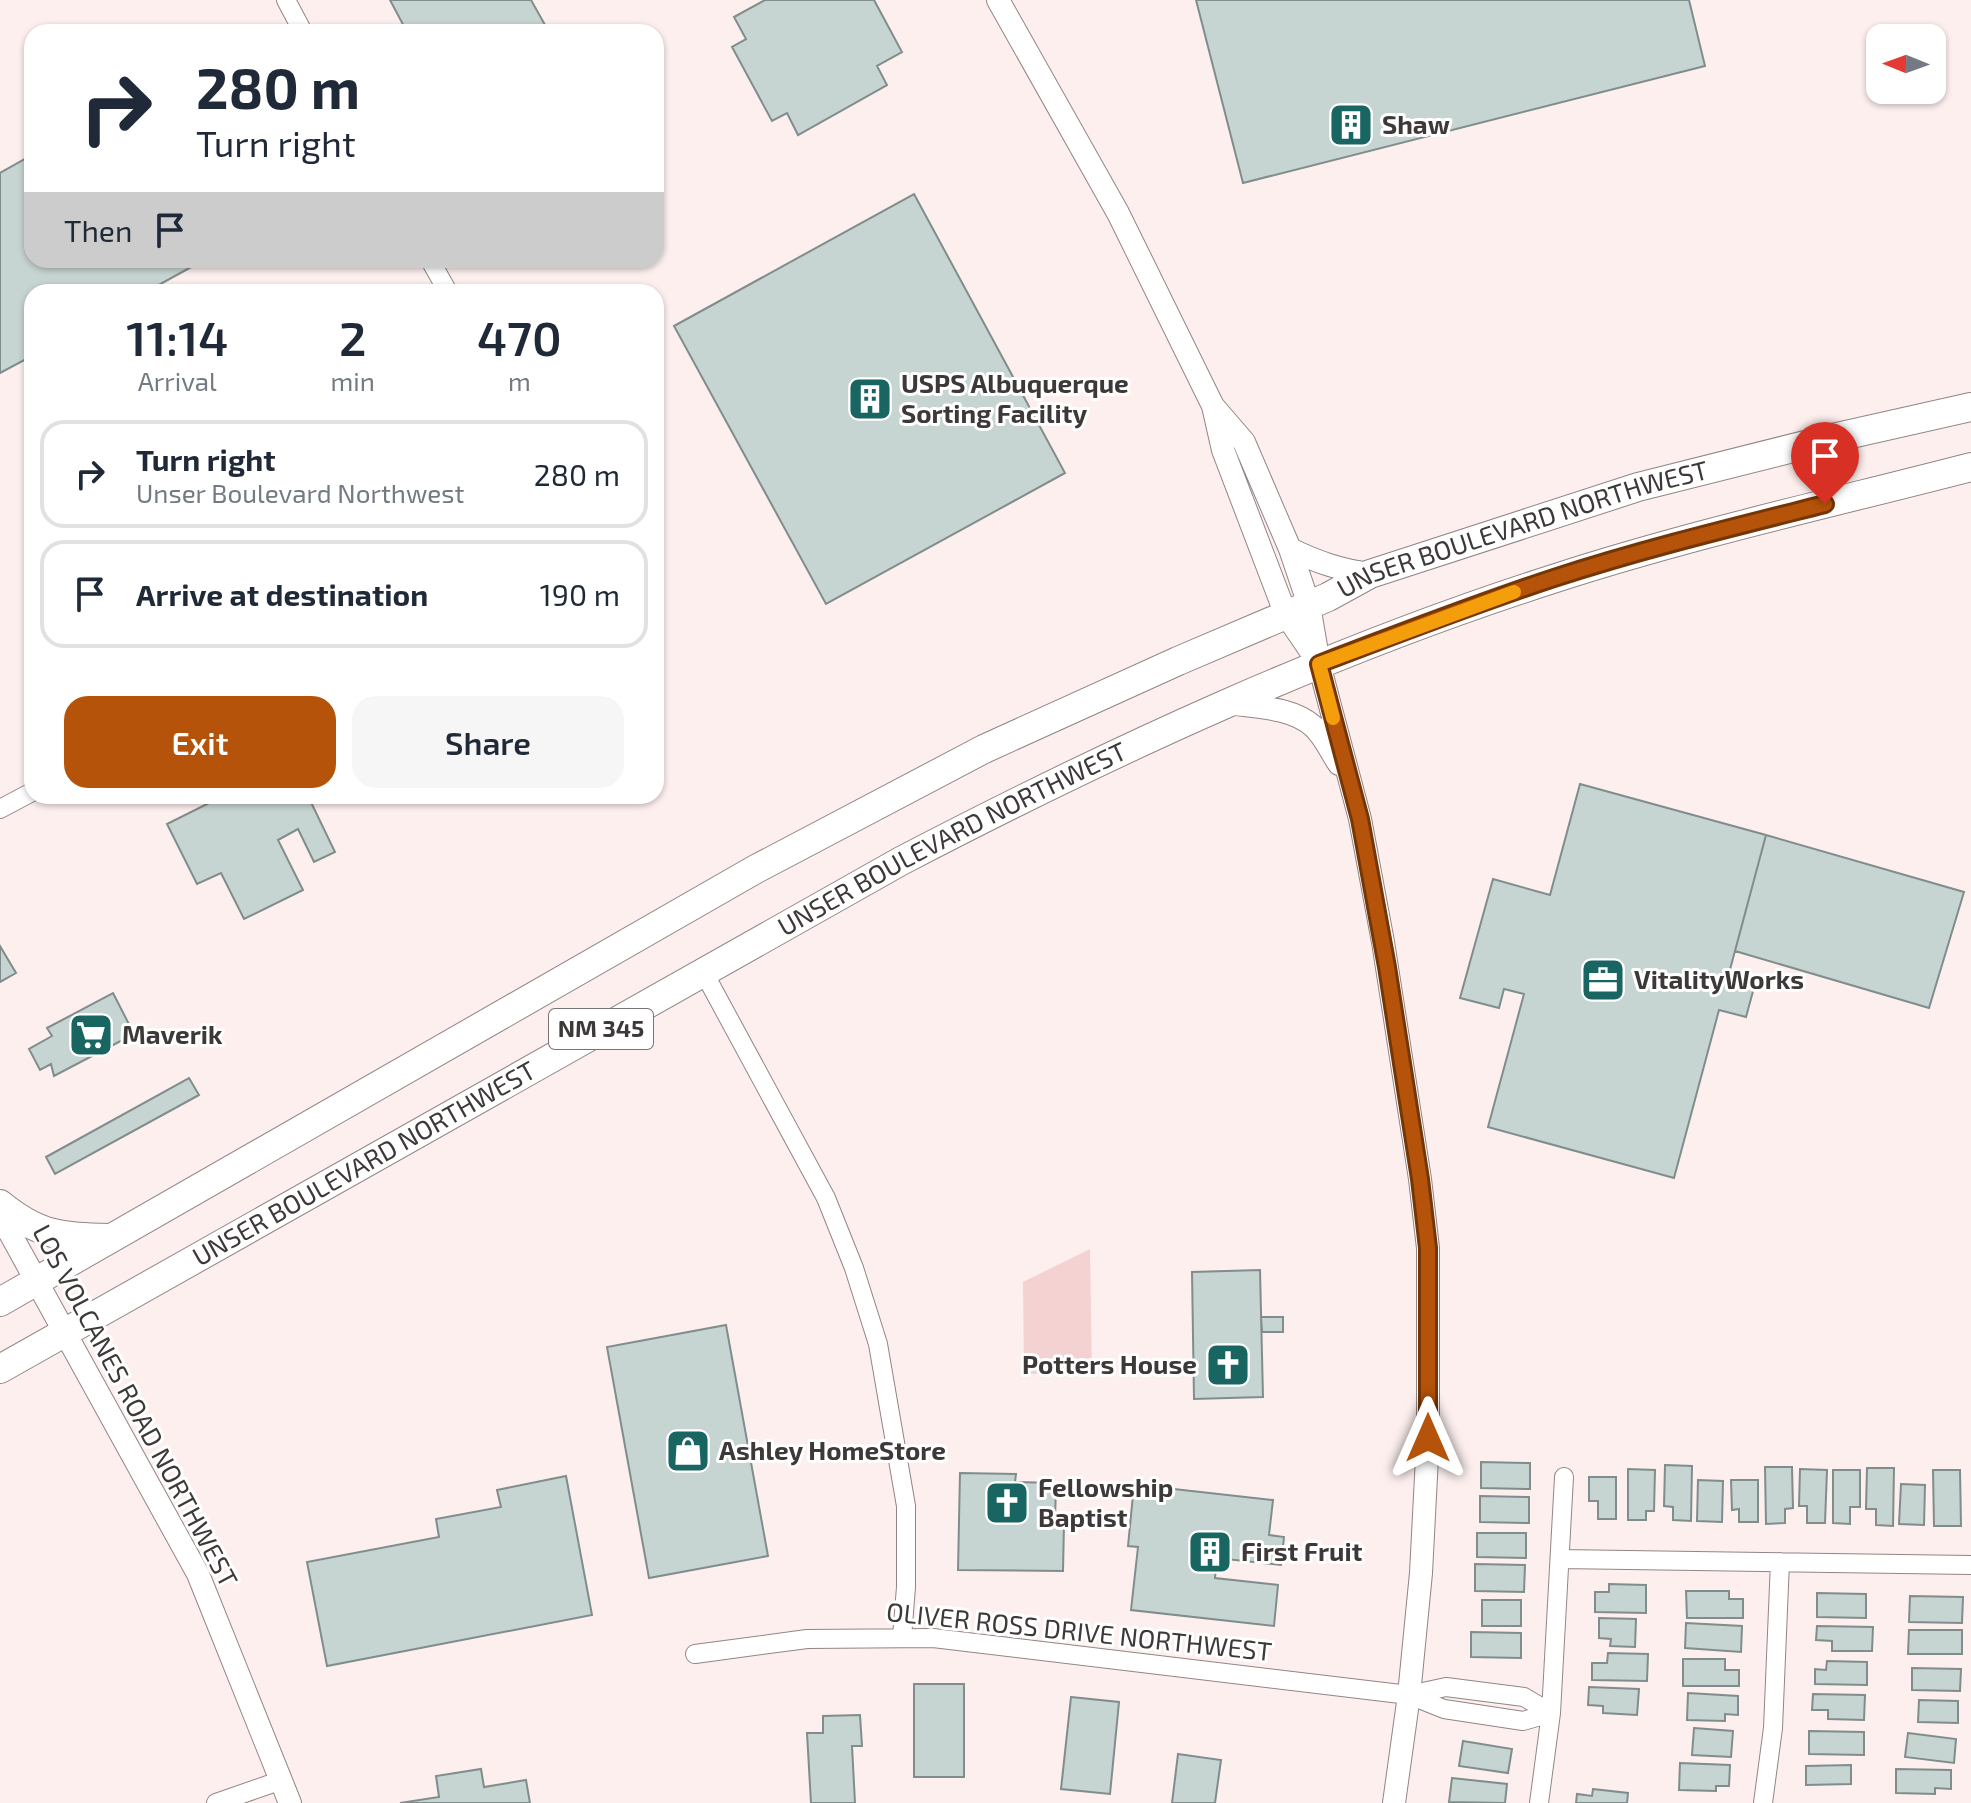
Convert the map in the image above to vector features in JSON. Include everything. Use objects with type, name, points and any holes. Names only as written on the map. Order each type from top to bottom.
[{"type":"main road","name":"UNSER BOULEVARD NORTHWEST","points":[[0,1302],[756,869],[984,749],[1297,610],[1370,574],[1638,487],[1971,407]]},
{"type":"main road","name":"UNSER BOULEVARD NORTHWEST","points":[[0,1369],[703,971],[1010,804],[1228,703],[1319,664],[1443,617],[1639,552],[1971,467]]},
{"type":"main road","points":[[0,1204],[24,1224],[67,1237],[111,1239]]},
{"type":"street","points":[[286,0],[299,24]]},
{"type":"street","points":[[998,0],[1118,213],[1213,406],[1223,450],[1319,664],[1360,819],[1383,942],[1428,1248],[1427,1453],[1421,1573],[1394,1803]]},
{"type":"street","points":[[1213,406],[1244,442],[1290,549],[1297,610]]},
{"type":"street","points":[[1290,549],[1321,565],[1370,574]]},
{"type":"street","points":[[1228,703],[1277,711],[1313,726],[1348,776]]},
{"type":"street","points":[[0,809],[24,796]]},
{"type":"street","points":[[703,971],[826,1198],[854,1268],[878,1344],[906,1506],[906,1587],[902,1637]]},
{"type":"street","name":"LOS VOLCANES ROAD NORTHWEST","points":[[0,1215],[198,1574],[290,1803]]},
{"type":"street","points":[[1539,1803],[1551,1713],[1564,1477]]},
{"type":"street","points":[[1560,1559],[1971,1565]]},
{"type":"street","points":[[1763,1803],[1773,1728],[1780,1562]]},
{"type":"street","name":"OLIVER ROSS DRIVE NORTHWEST","points":[[695,1654],[807,1639],[933,1638],[1409,1695],[1444,1709],[1523,1721],[1551,1713]]},
{"type":"street","points":[[216,1803],[282,1780]]},
{"type":"shaded area","points":[[1090,1249],[1092,1373],[1024,1374],[1023,1282]]},
{"type":"building","points":[[390,0],[531,0],[544,24],[403,24]]},
{"type":"building","points":[[765,0],[874,0],[902,52],[877,66],[887,85],[798,135],[787,113],[772,121],[732,47],[746,39],[734,17]]},
{"type":"building","name":"Shaw","points":[[1196,0],[1689,0],[1705,66],[1243,183]]},
{"type":"building","points":[[24,160],[24,268],[190,268],[160,284],[24,284],[24,360],[0,373],[0,173]]},
{"type":"building","name":"USPS Albuquerque Sorting Facility","points":[[914,194],[1065,473],[826,604],[674,326]]},
{"type":"building","name":"VitalityWorks","points":[[1580,784],[1766,835],[1728,977],[1755,984],[1746,1017],[1719,1010],[1674,1178],[1488,1127],[1524,994],[1504,989],[1499,1008],[1460,998],[1493,879],[1550,895]]},
{"type":"building","points":[[207,804],[312,804],[335,852],[314,862],[298,829],[278,840],[303,890],[244,919],[221,873],[197,884],[167,824]]},
{"type":"building","points":[[1766,835],[1964,892],[1929,1008],[1735,951]]},
{"type":"building","points":[[0,946],[16,973],[0,982]]},
{"type":"building","name":"Maverik","points":[[113,993],[134,1034],[54,1076],[51,1064],[40,1070],[29,1049],[52,1036],[47,1028]]},
{"type":"building","points":[[189,1078],[199,1095],[55,1174],[46,1157]]},
{"type":"building","name":"Potters House","points":[[1260,1270],[1263,1397],[1194,1399],[1192,1272]]},
{"type":"building","points":[[1261,1317],[1283,1317],[1283,1332],[1262,1332]]},
{"type":"building","name":"Ashley HomeStore","points":[[726,1325],[768,1556],[649,1578],[607,1347]]},
{"type":"building","points":[[1481,1462],[1530,1463],[1530,1489],[1481,1488]]},
{"type":"building","points":[[1665,1465],[1692,1466],[1691,1521],[1673,1520],[1673,1507],[1664,1506]]},
{"type":"building","points":[[1765,1467],[1792,1467],[1793,1508],[1785,1509],[1785,1523],[1766,1524]]},
{"type":"building","points":[[1867,1468],[1894,1468],[1893,1526],[1876,1525],[1876,1509],[1866,1509]]},
{"type":"building","points":[[1628,1469],[1655,1470],[1654,1511],[1646,1511],[1646,1520],[1628,1520]]},
{"type":"building","points":[[1800,1469],[1827,1470],[1825,1523],[1807,1523],[1807,1506],[1799,1506]]},
{"type":"building","points":[[1833,1470],[1860,1470],[1860,1507],[1850,1507],[1850,1524],[1833,1523]]},
{"type":"building","points":[[1933,1470],[1960,1470],[1961,1526],[1934,1526]]},
{"type":"building","name":"Fellowship Baptist","points":[[960,1473],[1016,1474],[1015,1482],[1056,1483],[1055,1523],[1064,1523],[1063,1571],[958,1570]]},
{"type":"building","points":[[566,1476],[592,1615],[327,1666],[307,1562],[439,1537],[436,1519],[501,1507],[497,1490]]},
{"type":"building","points":[[1589,1477],[1616,1477],[1616,1519],[1598,1519],[1598,1501],[1589,1501]]},
{"type":"building","points":[[1698,1480],[1723,1481],[1722,1522],[1697,1521]]},
{"type":"building","points":[[1731,1480],[1758,1480],[1758,1522],[1739,1522],[1739,1509],[1732,1510]]},
{"type":"building","points":[[1901,1484],[1925,1485],[1924,1525],[1899,1524]]},
{"type":"building","name":"First Fruit","points":[[1147,1486],[1273,1500],[1269,1535],[1284,1537],[1281,1565],[1217,1558],[1215,1578],[1278,1585],[1274,1626],[1131,1610],[1138,1547],[1128,1546],[1133,1495],[1146,1496]]},
{"type":"building","points":[[1480,1496],[1529,1497],[1529,1523],[1480,1522]]},
{"type":"building","points":[[1477,1533],[1526,1533],[1526,1558],[1477,1557]]},
{"type":"building","points":[[1475,1564],[1525,1565],[1524,1592],[1475,1591]]},
{"type":"building","points":[[1609,1584],[1646,1585],[1646,1613],[1595,1612],[1595,1592],[1609,1592]]},
{"type":"building","points":[[1686,1591],[1729,1591],[1729,1599],[1743,1599],[1743,1618],[1687,1618]]},
{"type":"building","points":[[1817,1593],[1866,1594],[1866,1618],[1817,1617]]},
{"type":"building","points":[[1910,1596],[1963,1597],[1962,1623],[1909,1622]]},
{"type":"building","points":[[1482,1600],[1521,1600],[1521,1626],[1482,1626]]},
{"type":"building","points":[[1599,1618],[1636,1619],[1635,1647],[1610,1646],[1611,1639],[1599,1638]]},
{"type":"building","points":[[1686,1623],[1742,1626],[1741,1652],[1685,1648]]},
{"type":"building","points":[[1817,1626],[1873,1627],[1872,1651],[1832,1651],[1832,1641],[1816,1640]]},
{"type":"building","points":[[1909,1630],[1962,1630],[1962,1654],[1908,1654]]},
{"type":"building","points":[[1471,1632],[1521,1633],[1521,1658],[1471,1657]]},
{"type":"building","points":[[1608,1653],[1648,1654],[1647,1681],[1592,1680],[1592,1663],[1607,1663]]},
{"type":"building","points":[[1683,1659],[1725,1659],[1725,1670],[1739,1670],[1739,1686],[1683,1686]]},
{"type":"building","points":[[1827,1661],[1867,1662],[1867,1685],[1815,1684],[1815,1669],[1826,1670]]},
{"type":"building","points":[[1912,1668],[1961,1669],[1960,1691],[1912,1690]]},
{"type":"building","points":[[914,1684],[964,1684],[964,1777],[914,1777]]},
{"type":"building","points":[[1589,1687],[1639,1689],[1637,1715],[1603,1713],[1603,1706],[1588,1705]]},
{"type":"building","points":[[1688,1693],[1738,1696],[1738,1715],[1725,1714],[1725,1721],[1687,1720]]},
{"type":"building","points":[[1813,1694],[1865,1695],[1864,1720],[1828,1719],[1828,1710],[1812,1710]]},
{"type":"building","points":[[1071,1697],[1119,1702],[1110,1794],[1061,1789]]},
{"type":"building","points":[[1919,1700],[1958,1701],[1958,1723],[1918,1722]]},
{"type":"building","points":[[860,1715],[862,1746],[852,1746],[855,1803],[811,1803],[807,1733],[823,1733],[823,1716]]},
{"type":"building","points":[[1694,1728],[1733,1731],[1731,1757],[1692,1755]]},
{"type":"building","points":[[1809,1731],[1864,1732],[1864,1755],[1809,1754]]},
{"type":"building","points":[[1908,1733],[1956,1739],[1954,1763],[1905,1757]]},
{"type":"building","points":[[1463,1741],[1512,1749],[1508,1773],[1459,1766]]},
{"type":"building","points":[[1178,1754],[1221,1760],[1215,1803],[1172,1803]]},
{"type":"building","points":[[1680,1763],[1730,1765],[1729,1786],[1716,1786],[1716,1791],[1679,1790]]},
{"type":"building","points":[[1851,1765],[1851,1784],[1806,1785],[1806,1766]]},
{"type":"building","points":[[481,1769],[484,1787],[526,1780],[530,1803],[400,1803],[439,1797],[436,1776]]},
{"type":"building","points":[[1896,1769],[1951,1770],[1951,1789],[1935,1788],[1935,1794],[1896,1793]]},
{"type":"building","points":[[1452,1778],[1507,1784],[1505,1803],[1449,1802]]},
{"type":"building","points":[[1593,1789],[1628,1793],[1627,1803],[1576,1803],[1577,1794],[1592,1796]]},
{"type":"slow traffic","points":[[1333,718],[1319,664],[1514,592]]},
{"type":"place","name":"Shaw","points":[[1351,125]]},
{"type":"place","name":"USPS Albuquerque Sorting Facility","points":[[870,399]]},
{"type":"place","name":"VitalityWorks","points":[[1603,980]]},
{"type":"place","name":"Maverik","points":[[91,1035]]},
{"type":"place","name":"Potters House","points":[[1228,1365]]},
{"type":"place","name":"Ashley HomeStore","points":[[688,1451]]},
{"type":"place","name":"Fellowship Baptist","points":[[1007,1503]]},
{"type":"place","name":"First Fruit","points":[[1210,1552]]},
{"type":"route","points":[[1428,1438],[1428,1248],[1420,1179],[1360,819],[1319,664],[1554,578],[1639,552],[1825,504]]}]
